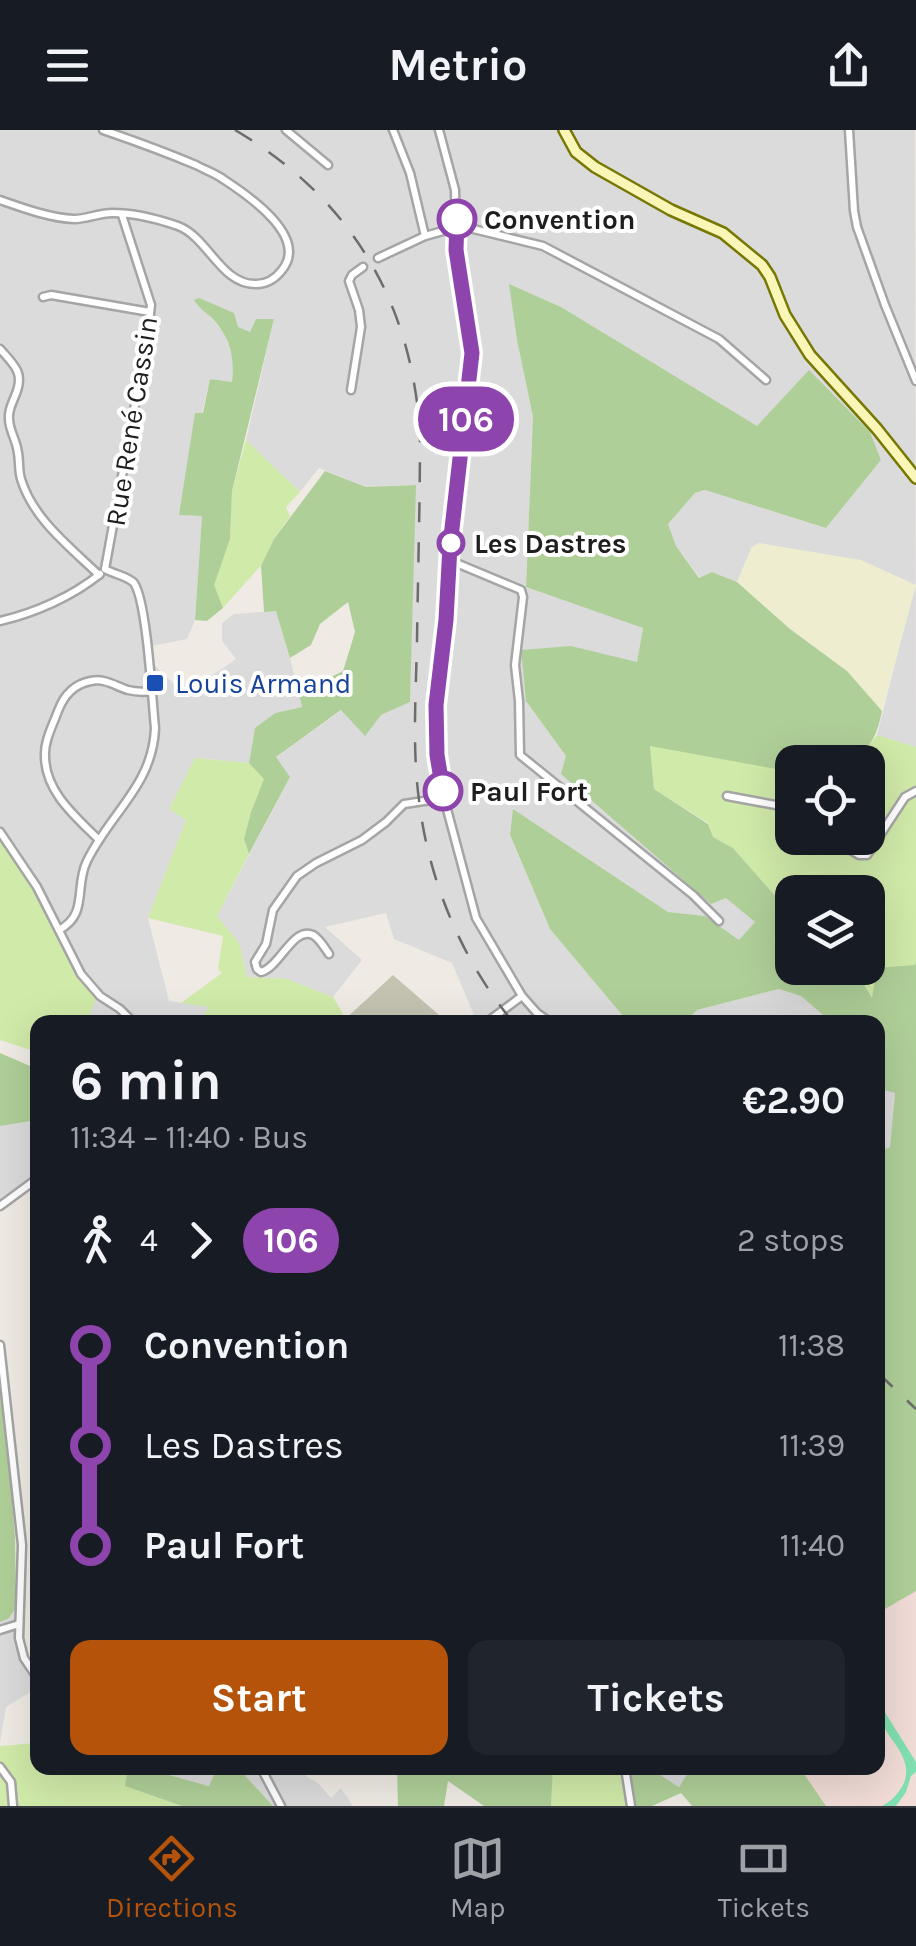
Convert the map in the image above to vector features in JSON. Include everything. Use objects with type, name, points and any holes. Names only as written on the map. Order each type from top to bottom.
[{"type":"main road","points":[[564,130],[576,152],[596,167],[671,210],[723,232],[762,264],[785,315],[810,355],[877,428],[916,478]]},
{"type":"street","points":[[0,200],[74,219],[115,212],[122,216],[133,214],[182,227],[233,277],[255,284],[270,281],[281,272],[289,260],[285,232],[221,176],[103,130]]},
{"type":"street","points":[[286,130],[328,166]]},
{"type":"street","points":[[393,130],[410,173],[425,236]]},
{"type":"street","points":[[439,130],[455,190],[456,250],[472,353],[436,705],[437,755],[471,906],[522,996],[539,1015]]},
{"type":"street","points":[[849,130],[857,227],[916,381]]},
{"type":"street","name":"Rue René Cassin","points":[[102,572],[148,339],[151,305],[122,216]]},
{"type":"street","points":[[378,258],[425,236],[461,226],[543,246],[719,339],[766,380]]},
{"type":"street","points":[[351,390],[360,327],[350,281],[363,268]]},
{"type":"street","points":[[43,296],[51,294],[150,312]]},
{"type":"street","points":[[0,349],[20,376],[8,422],[18,452],[21,480],[31,504],[102,572],[129,579],[136,588],[144,619],[152,691],[154,745],[142,780],[85,864],[76,916],[58,930]]},
{"type":"street","points":[[449,560],[521,590],[515,665],[520,754],[693,895],[719,922]]},
{"type":"street","points":[[0,621],[40,608],[102,572]]},
{"type":"street","points":[[99,840],[54,789],[44,754],[47,742],[61,703],[76,686],[99,680],[132,692],[152,691]]},
{"type":"street","points":[[885,828],[905,797],[916,791]]},
{"type":"street","points":[[727,796],[775,805]]},
{"type":"street","points":[[329,954],[317,938],[303,934],[286,947],[268,972],[257,969],[274,910],[297,876],[362,840],[404,804],[444,798]]},
{"type":"street","points":[[0,832],[37,887],[80,974],[100,996],[126,1015]]},
{"type":"street","points":[[496,1015],[522,996]]},
{"type":"street","points":[[0,1206],[30,1184]]},
{"type":"street","points":[[0,1345],[22,1545],[19,1638],[30,1667]]},
{"type":"street","points":[[0,1630],[19,1624]]},
{"type":"street","points":[[0,1767],[10,1782],[13,1806]]},
{"type":"street","points":[[265,1775],[281,1806]]},
{"type":"street","points":[[626,1775],[631,1806]]},
{"type":"shaded area","points":[[0,130],[915,130],[916,747],[877,735],[915,585],[752,547],[737,582],[712,572],[700,578],[676,546],[668,524],[695,493],[705,490],[826,528],[881,460],[870,432],[809,371],[757,427],[561,307],[510,285],[533,417],[526,587],[643,627],[637,663],[571,646],[526,701],[566,756],[755,922],[739,941],[705,916],[668,912],[514,810],[510,836],[550,929],[622,1015],[474,1015],[452,963],[394,939],[386,913],[325,927],[362,960],[333,997],[287,979],[247,977],[239,943],[217,916],[290,777],[275,758],[342,710],[381,715],[410,702],[415,485],[366,487],[319,468],[300,492],[246,440],[274,319],[251,333],[209,315],[224,333],[234,360],[232,382],[210,379],[179,515],[202,516],[195,620],[187,639],[152,646],[153,664],[175,685],[190,691],[236,659],[222,641],[222,623],[234,614],[276,611],[302,707],[275,713],[255,728],[249,763],[195,758],[169,809],[186,820],[148,918],[169,1001],[210,1007],[205,1015],[89,1015],[95,999],[76,975],[36,894],[0,840]]},
{"type":"shaded area","points":[[393,975],[439,1015],[350,1015]]},
{"type":"shaded area","points":[[779,989],[801,996],[823,1015],[692,1015],[697,1010]]},
{"type":"shaded area","points":[[885,1090],[895,1092],[890,1148],[885,1150]]},
{"type":"shaded area","points":[[30,1121],[30,1186],[0,1209],[0,1126]]},
{"type":"shaded area","points":[[885,1554],[916,1577],[916,1806],[776,1806],[763,1775],[885,1775]]},
{"type":"shaded area","points":[[16,1608],[25,1609],[30,1692],[6,1707],[0,1742],[0,1622],[8,1619]]},
{"type":"shaded area","points":[[170,1775],[214,1775],[210,1786]]},
{"type":"shaded area","points":[[244,1775],[305,1775],[331,1798],[341,1788],[353,1806],[273,1806]]},
{"type":"shaded area","points":[[660,1775],[687,1775],[679,1787]]},
{"type":"green space","points":[[509,284],[561,307],[757,426],[809,370],[870,432],[881,460],[826,528],[705,490],[695,493],[668,524],[676,546],[699,578],[712,572],[737,582],[790,629],[847,671],[882,711],[868,745],[775,745],[775,769],[650,746],[654,789],[708,824],[713,837],[733,848],[775,896],[775,985],[864,985],[872,998],[874,985],[885,985],[885,967],[916,962],[916,1591],[885,1609],[885,1149],[890,1147],[895,1093],[885,1090],[885,1015],[823,1015],[801,996],[779,989],[697,1010],[692,1015],[622,1015],[550,929],[510,835],[513,809],[668,912],[705,916],[739,940],[755,922],[726,898],[711,904],[561,774],[566,756],[526,701],[521,650],[571,646],[637,662],[643,628],[526,587],[533,417]]},
{"type":"green space","points":[[199,298],[234,313],[238,327],[250,332],[256,319],[274,319],[232,491],[230,539],[214,585],[223,608],[207,621],[195,620],[202,516],[179,515],[195,413],[203,413],[210,379],[232,382],[233,364],[227,340],[194,300]]},
{"type":"green space","points":[[246,440],[300,492],[286,507],[290,516],[263,563],[223,608],[213,585],[230,539],[232,491]]},
{"type":"green space","points":[[325,471],[366,487],[416,485],[410,702],[381,715],[365,736],[341,710],[276,757],[290,777],[249,854],[244,839],[264,779],[249,763],[255,728],[275,713],[302,707],[296,682],[313,686],[343,671],[355,632],[348,602],[320,624],[311,645],[290,658],[276,611],[264,612],[261,566],[274,539]]},
{"type":"green space","points":[[759,543],[861,560],[916,585],[882,711],[847,671],[790,629],[737,582],[752,547]]},
{"type":"green space","points":[[877,735],[916,747],[916,786],[911,796],[916,795],[916,965],[873,1000],[864,985],[885,985],[885,875],[775,875],[775,896],[733,848],[713,837],[708,823],[654,789],[650,745],[775,768],[775,855],[885,855],[885,745],[869,745]]},
{"type":"green space","points":[[195,758],[249,763],[265,779],[244,839],[249,854],[217,916],[239,943],[247,977],[287,979],[333,997],[343,1014],[203,1015],[209,1007],[181,1003],[222,973],[218,969],[223,936],[148,918],[186,820],[169,809]]},
{"type":"green space","points":[[0,840],[36,894],[76,975],[96,999],[90,1015],[30,1015],[30,1050],[0,1040]]},
{"type":"green space","points":[[0,1053],[30,1066],[30,1121],[0,1126]]},
{"type":"green space","points":[[0,1383],[15,1537],[16,1608],[8,1619],[0,1622]]},
{"type":"green space","points":[[885,1712],[916,1762],[916,1772],[896,1806],[882,1806],[904,1783],[905,1765],[885,1728]]},
{"type":"green space","points":[[30,1744],[30,1775],[127,1775],[126,1786],[182,1806],[0,1806],[0,1746]]},
{"type":"green space","points":[[127,1775],[169,1775],[209,1786],[214,1775],[244,1775],[273,1806],[182,1806],[125,1786]]},
{"type":"green space","points":[[397,1775],[553,1775],[551,1806],[484,1806],[448,1781],[444,1806],[398,1806]]},
{"type":"green space","points":[[553,1775],[622,1775],[626,1806],[551,1806]]},
{"type":"green space","points":[[629,1775],[660,1775],[679,1787],[687,1775],[805,1775],[826,1806],[692,1806],[681,1793],[652,1806],[636,1806]]},
{"type":"railway","points":[[235,130],[276,157],[342,221],[368,258],[404,340],[420,434],[415,740],[424,830],[450,918],[478,973],[508,1015]]},
{"type":"railway","points":[[885,1380],[916,1409]]},
{"type":"bus line","name":"106","points":[[443,791],[437,755],[436,705],[472,353],[456,250],[457,219]]},
{"type":"place","name":"Convention","points":[[457,219]]},
{"type":"place","name":"Les Dastres","points":[[451,543]]},
{"type":"place","name":"Louis Armand","points":[[155,683]]},
{"type":"place","name":"Paul Fort","points":[[443,791]]}]
